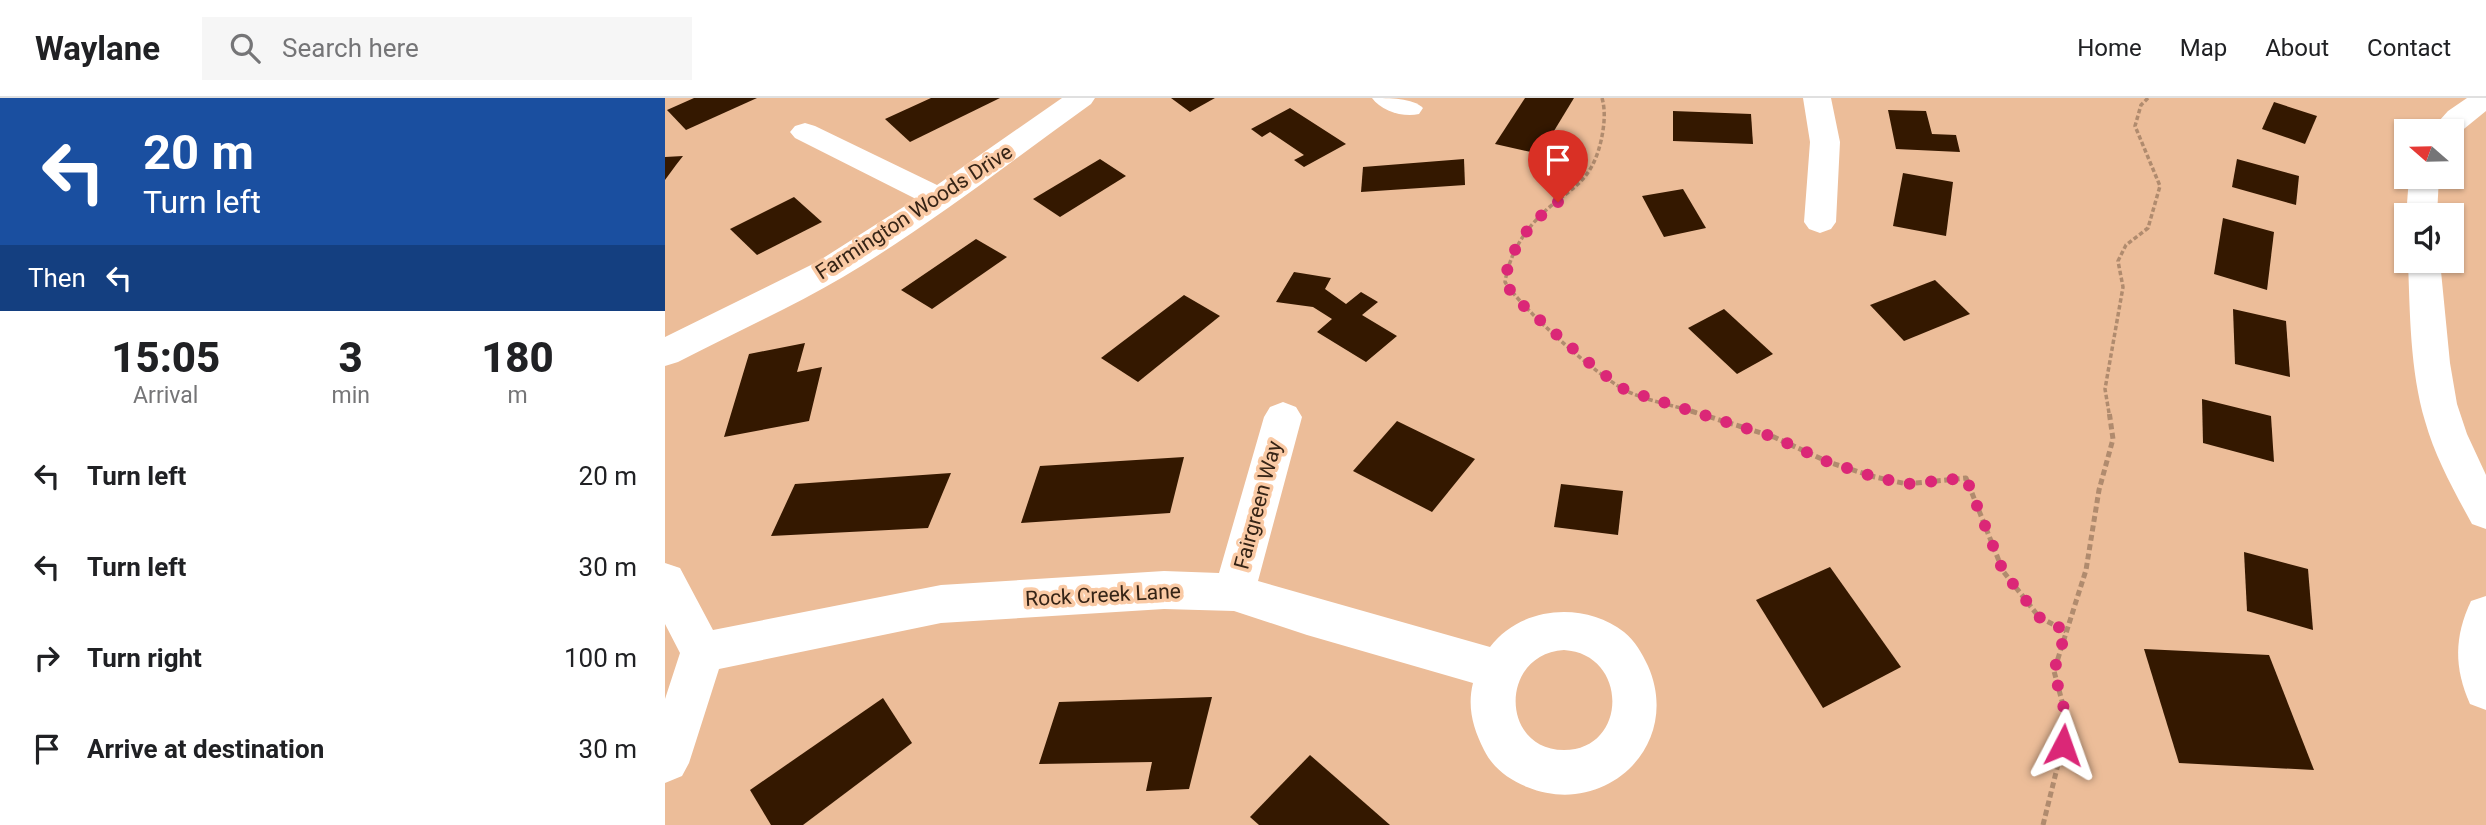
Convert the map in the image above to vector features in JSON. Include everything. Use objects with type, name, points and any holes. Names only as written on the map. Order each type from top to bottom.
[{"type":"street","name":"Farmington Woods Drive","points":[[665,353],[829,270],[941,199],[1081,98]]},
{"type":"street","points":[[1817,98],[1825,142],[1820,222]]},
{"type":"street","points":[[2456,119],[2486,99]]},
{"type":"street","points":[[805,132],[941,199]]},
{"type":"street","points":[[2425,273],[2435,380],[2442,414],[2468,478],[2486,512]]},
{"type":"street","name":"Fairgreen Way","points":[[1234,592],[1283,417]]},
{"type":"street","points":[[665,581],[702,652],[673,747],[665,760]]},
{"type":"street","name":"Rock Creek Lane","points":[[702,652],[941,604],[1164,590],[1234,592],[1499,670]]},
{"type":"street","points":[[2486,615],[2478,635],[2480,670],[2486,689]]},
{"type":"path","points":[[1602,98],[1605,106],[1604,127],[1598,154],[1590,172],[1571,192],[1544,212],[1513,251],[1507,264],[1505,282],[1515,298],[1593,366],[1625,390],[1774,437],[1828,462],[1875,477],[1907,484],[1966,478],[2003,571],[2039,617],[2066,631]]},
{"type":"path","points":[[2043,825],[2068,724],[2054,671],[2086,570],[2099,490],[2113,439],[2105,389],[2123,287],[2117,261],[2126,244],[2148,228],[2160,186],[2134,125],[2141,105],[2148,98]]},
{"type":"building","points":[[694,98],[757,98],[686,130],[667,110]]},
{"type":"building","points":[[931,98],[1000,98],[910,142],[885,119]]},
{"type":"building","points":[[1171,98],[1215,98],[1190,112]]},
{"type":"building","points":[[1525,98],[1574,98],[1540,154],[1495,144]]},
{"type":"building","points":[[2274,102],[2317,116],[2305,144],[2262,129]]},
{"type":"building","points":[[1290,108],[1346,144],[1304,167],[1294,160],[1304,155],[1270,132],[1262,137],[1251,129]]},
{"type":"building","points":[[1888,110],[1926,111],[1932,134],[1956,135],[1960,152],[1896,149]]},
{"type":"building","points":[[1673,111],[1751,114],[1753,144],[1673,141]]},
{"type":"building","points":[[683,156],[676,165],[665,180],[665,157]]},
{"type":"building","points":[[1100,159],[1126,176],[1060,217],[1033,199]]},
{"type":"building","points":[[1464,159],[1465,185],[1361,192],[1363,167]]},
{"type":"building","points":[[2237,159],[2299,176],[2296,205],[2232,187]]},
{"type":"building","points":[[1903,173],[1953,182],[1946,236],[1893,226]]},
{"type":"building","points":[[1683,189],[1706,228],[1664,237],[1642,196]]},
{"type":"building","points":[[794,197],[822,222],[757,255],[730,229]]},
{"type":"building","points":[[2223,218],[2274,232],[2267,290],[2214,274]]},
{"type":"building","points":[[976,239],[1007,257],[932,309],[901,290]]},
{"type":"building","points":[[1294,272],[1331,278],[1325,289],[1346,304],[1361,292],[1378,302],[1362,315],[1397,336],[1366,362],[1317,332],[1332,319],[1313,307],[1276,302]]},
{"type":"building","points":[[1935,280],[1970,314],[1904,341],[1870,305]]},
{"type":"building","points":[[1184,295],[1220,316],[1138,382],[1101,358]]},
{"type":"building","points":[[1724,309],[1773,354],[1737,374],[1688,328]]},
{"type":"building","points":[[2233,309],[2286,321],[2290,377],[2235,364]]},
{"type":"building","points":[[805,343],[797,372],[822,367],[809,421],[724,437],[749,354]]},
{"type":"building","points":[[2202,399],[2271,416],[2274,462],[2203,443]]},
{"type":"building","points":[[1397,421],[1475,459],[1432,512],[1353,471]]},
{"type":"building","points":[[1184,457],[1170,513],[1021,523],[1040,466]]},
{"type":"building","points":[[951,473],[928,528],[771,536],[795,484]]},
{"type":"building","points":[[1561,484],[1623,491],[1618,535],[1554,527]]},
{"type":"building","points":[[2244,552],[2308,569],[2313,630],[2247,611]]},
{"type":"building","points":[[1830,567],[1901,667],[1823,708],[1756,600]]},
{"type":"building","points":[[2144,649],[2269,655],[2314,770],[2179,763]]},
{"type":"building","points":[[1212,697],[1189,789],[1146,791],[1152,762],[1039,764],[1059,702]]},
{"type":"building","points":[[883,698],[912,743],[803,825],[771,825],[750,790]]},
{"type":"building","points":[[1310,755],[1390,825],[1259,825],[1250,817]]},
{"type":"route","points":[[1558,202],[1544,212],[1513,251],[1507,264],[1505,282],[1515,298],[1526,308],[1625,390],[1774,437],[1828,462],[1875,477],[1907,484],[1966,478],[2003,571],[2039,617],[2066,631],[2054,671],[2068,724],[2063,745]]}]
